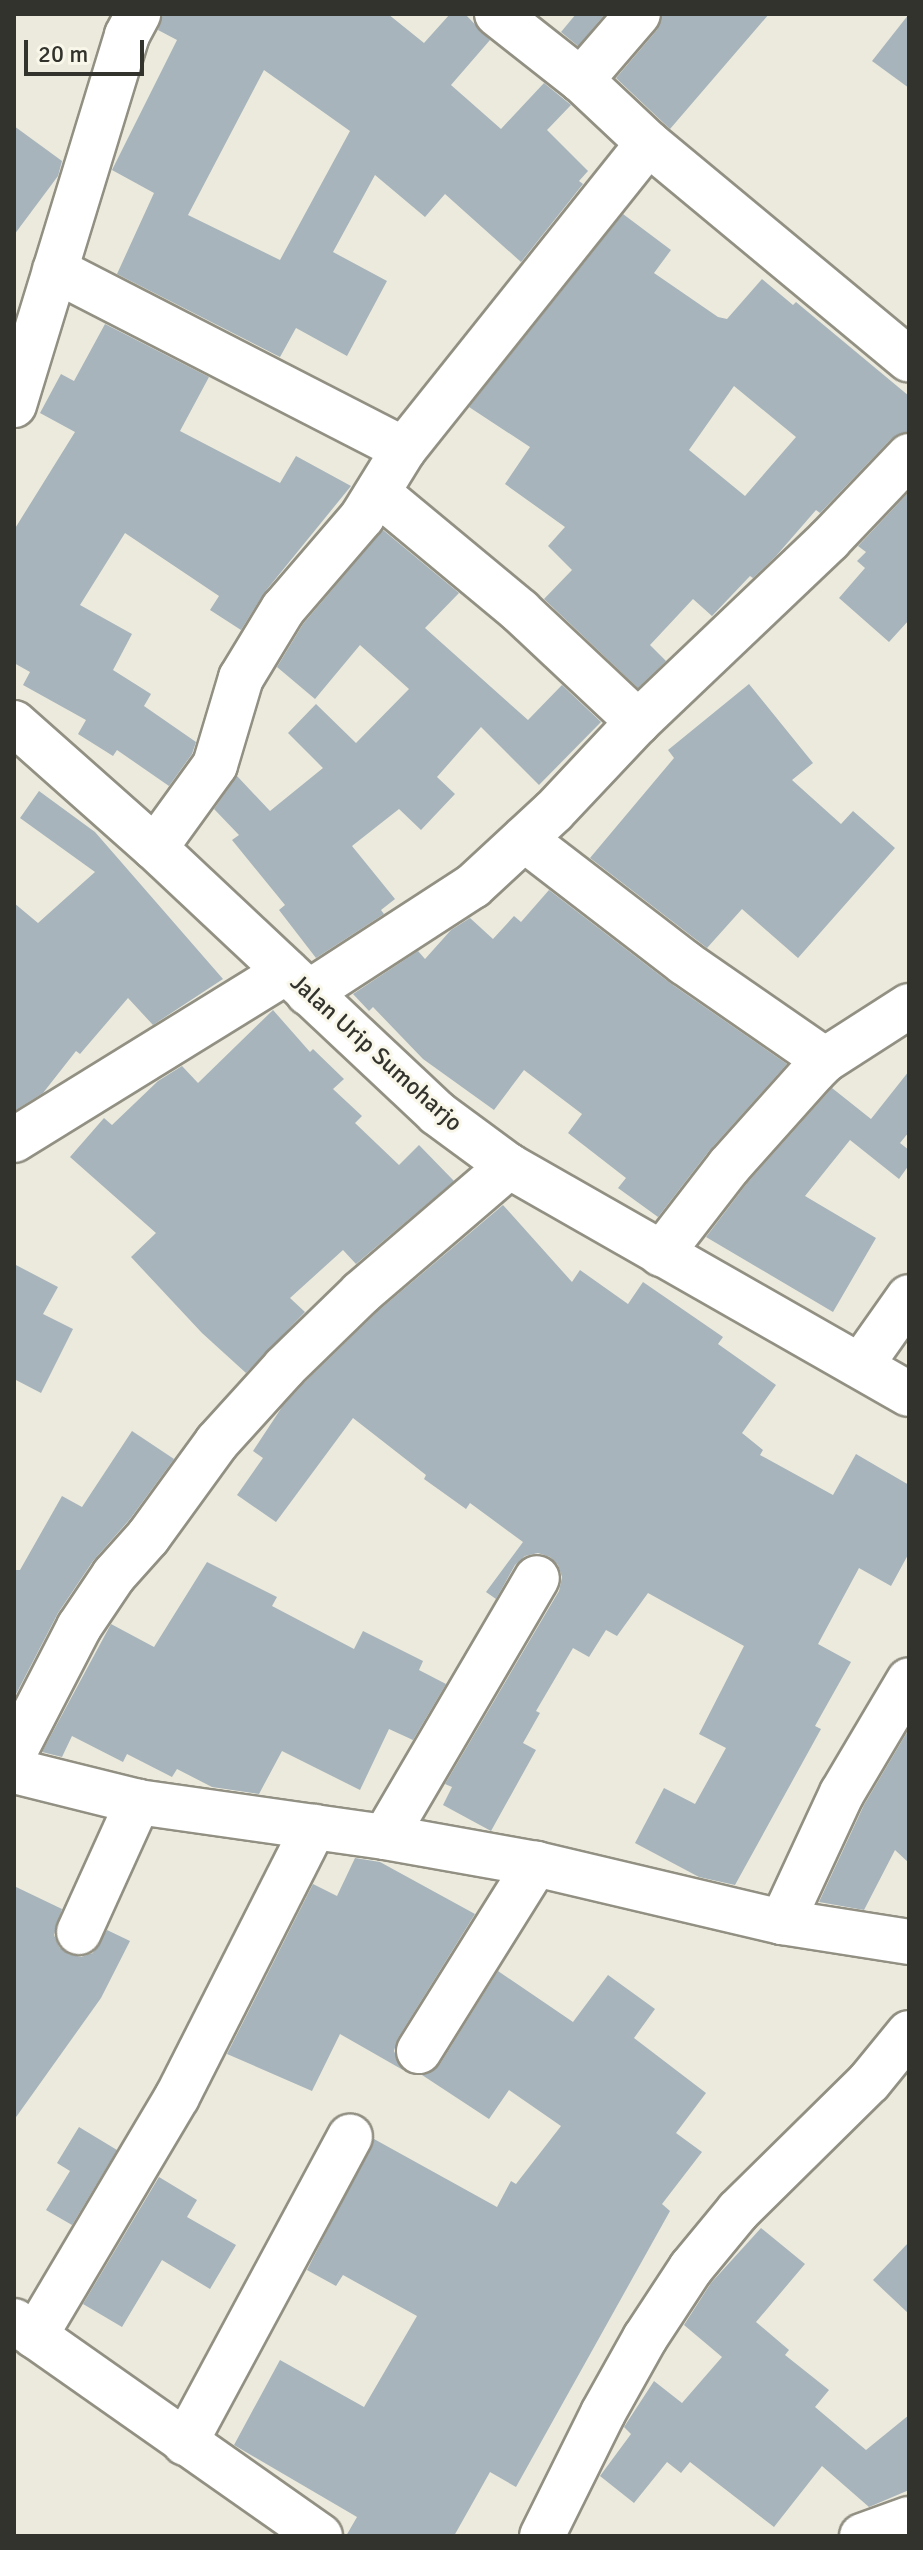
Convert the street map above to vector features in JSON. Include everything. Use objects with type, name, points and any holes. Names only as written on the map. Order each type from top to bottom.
[{"type":"street","points":[[14,405],[127,35],[138,14]]},
{"type":"street","points":[[497,14],[581,80],[648,143],[909,360]]},
{"type":"street","points":[[581,80],[638,14]]},
{"type":"street","points":[[155,848],[215,765],[241,678],[283,609],[336,549],[378,493],[404,449],[648,143]]},
{"type":"street","points":[[55,270],[404,449]]},
{"type":"street","points":[[14,1140],[473,886],[524,839],[638,722],[829,540],[909,456]]},
{"type":"street","points":[[378,493],[520,611],[638,722]]},
{"type":"street","name":"Jalan Urip Sumoharjo","points":[[14,723],[155,848],[398,1080],[509,1166],[909,1394]]},
{"type":"street","points":[[524,839],[685,963],[825,1060]]},
{"type":"street","points":[[661,1254],[729,1166],[825,1060],[909,1006]]},
{"type":"street","points":[[14,1753],[88,1614],[217,1442],[285,1367],[361,1293],[509,1166]]},
{"type":"street","points":[[861,1365],[909,1297]]},
{"type":"street","points":[[385,1837],[537,1578]]},
{"type":"street","points":[[782,1922],[842,1793],[909,1680]]},
{"type":"street","points":[[14,1771],[138,1802],[385,1837],[536,1864],[782,1922],[909,1942]]},
{"type":"street","points":[[79,1932],[138,1802]]},
{"type":"street","points":[[314,1827],[177,2097],[24,2328],[320,2536]]},
{"type":"street","points":[[419,2051],[536,1864]]},
{"type":"street","points":[[542,2536],[603,2413],[645,2338],[691,2268],[738,2211],[869,2082],[909,2033]]},
{"type":"street","points":[[185,2443],[350,2137]]},
{"type":"street","points":[[862,2536],[909,2519]]},
{"type":"building","points":[[163,14],[388,14],[424,43],[450,14],[465,14],[490,40],[451,85],[501,129],[544,83],[571,105],[547,130],[588,171],[579,181],[583,184],[521,262],[445,194],[425,217],[375,175],[333,252],[387,281],[347,356],[296,328],[280,357],[117,274],[154,193],[112,170],[177,40],[158,30]],"holes":[[[264,70],[350,131],[280,260],[188,215]]]},
{"type":"building","points":[[576,14],[605,14],[578,46],[561,32]]},
{"type":"building","points":[[662,14],[769,14],[670,129],[616,78],[657,30]]},
{"type":"building","points":[[909,14],[909,88],[872,61]]},
{"type":"building","points":[[14,126],[62,161],[58,176],[14,235]]},
{"type":"building","points":[[623,214],[671,250],[654,273],[718,317],[727,319],[762,279],[793,305],[796,302],[909,396],[909,432],[891,439],[820,513],[816,510],[776,556],[753,578],[750,576],[712,616],[693,599],[650,645],[666,661],[638,688],[544,599],[572,570],[548,546],[565,527],[505,484],[530,447],[469,407]],"holes":[[[734,386],[796,437],[745,496],[689,450]]]},
{"type":"building","points":[[105,324],[209,377],[180,431],[280,483],[296,456],[351,486],[264,593],[241,630],[210,610],[219,596],[125,533],[80,605],[132,634],[113,670],[151,694],[144,706],[196,742],[192,754],[169,786],[117,750],[113,756],[78,734],[86,720],[23,685],[30,672],[14,663],[14,530],[75,432],[40,413],[61,374],[74,381]]},
{"type":"building","points":[[909,492],[909,620],[889,642],[839,598],[865,568],[857,561],[866,552],[858,546]]},
{"type":"building","points":[[383,530],[459,593],[425,628],[528,720],[562,685],[601,722],[539,785],[481,727],[437,777],[455,794],[421,830],[399,809],[352,846],[395,899],[381,910],[384,914],[316,958],[279,910],[285,905],[232,840],[239,835],[214,809],[237,776],[270,811],[323,768],[288,733],[316,704],[356,743],[409,689],[360,645],[315,699],[277,667],[303,624]]},
{"type":"building","points":[[749,684],[813,763],[792,780],[841,824],[853,811],[895,848],[798,958],[742,909],[707,948],[590,858],[674,758],[668,750]]},
{"type":"building","points":[[39,791],[95,832],[223,979],[153,1025],[128,998],[80,1054],[76,1051],[43,1093],[14,1111],[14,903],[38,923],[95,872],[20,818]]},
{"type":"building","points":[[549,890],[670,983],[787,1064],[709,1151],[658,1217],[618,1188],[626,1178],[568,1133],[582,1114],[524,1070],[494,1110],[423,1059],[373,1007],[369,1011],[353,994],[418,951],[425,959],[451,930],[470,918],[493,939],[514,916],[521,922]]},
{"type":"building","points":[[273,1010],[310,1052],[313,1049],[344,1079],[333,1089],[362,1116],[355,1123],[399,1165],[419,1145],[454,1181],[356,1264],[343,1250],[290,1298],[305,1312],[246,1373],[202,1333],[131,1257],[156,1233],[70,1157],[104,1118],[112,1125],[158,1081],[182,1066],[198,1083]]},
{"type":"building","points":[[909,1071],[909,1132],[900,1143],[909,1150],[909,1165],[899,1179],[850,1140],[805,1196],[876,1238],[833,1312],[706,1237],[748,1182],[832,1088],[871,1119]]},
{"type":"building","points":[[503,1205],[572,1282],[580,1270],[628,1304],[643,1282],[723,1337],[718,1344],[776,1385],[742,1433],[763,1450],[760,1455],[833,1495],[856,1454],[909,1485],[909,1553],[891,1586],[859,1568],[818,1644],[851,1662],[815,1726],[821,1729],[735,1885],[699,1877],[635,1843],[664,1788],[695,1804],[726,1748],[699,1734],[744,1646],[648,1593],[617,1636],[606,1630],[589,1657],[573,1648],[536,1711],[540,1713],[523,1743],[536,1750],[491,1831],[443,1805],[452,1787],[445,1784],[559,1591],[562,1577],[558,1565],[550,1557],[538,1553],[525,1556],[515,1565],[496,1599],[486,1592],[523,1542],[470,1503],[466,1509],[424,1479],[426,1475],[353,1418],[276,1522],[237,1495],[263,1458],[253,1451],[282,1407],[303,1384],[378,1311]]},
{"type":"building","points":[[14,1264],[58,1287],[43,1314],[73,1329],[41,1393],[14,1379]]},
{"type":"building","points":[[132,1431],[174,1459],[130,1519],[93,1561],[58,1613],[14,1698],[14,1570],[20,1570],[62,1496],[82,1507]]},
{"type":"building","points":[[207,1562],[277,1597],[272,1606],[354,1649],[363,1631],[423,1661],[419,1670],[446,1684],[413,1740],[389,1729],[360,1790],[282,1751],[259,1794],[212,1787],[177,1769],[172,1777],[127,1754],[123,1762],[72,1736],[62,1757],[42,1752],[111,1624],[154,1647]]},
{"type":"building","points":[[909,1729],[909,1863],[895,1850],[864,1910],[819,1902],[864,1805]]},
{"type":"building","points":[[355,1858],[380,1862],[475,1914],[398,2038],[394,2051],[403,2070],[340,2034],[312,2091],[227,2054],[313,1884],[337,1896]]},
{"type":"building","points":[[14,1886],[62,1909],[54,1935],[59,1947],[68,1954],[81,1957],[93,1953],[107,1930],[130,1941],[101,1998],[14,2120]]},
{"type":"building","points":[[498,1971],[573,2022],[608,1975],[655,2009],[634,2038],[706,2093],[676,2133],[702,2152],[662,2204],[670,2211],[516,2487],[490,2472],[454,2536],[346,2536],[357,2517],[234,2445],[280,2360],[364,2407],[417,2316],[343,2275],[336,2286],[307,2270],[374,2139],[497,2207],[511,2181],[516,2184],[561,2126],[509,2090],[489,2119],[422,2075],[440,2064]]},
{"type":"building","points":[[79,2127],[117,2150],[72,2225],[46,2210],[70,2171],[57,2163]]},
{"type":"building","points":[[159,2177],[197,2200],[187,2217],[236,2245],[210,2289],[162,2260],[122,2327],[83,2304]]},
{"type":"building","points":[[761,2228],[805,2264],[756,2322],[789,2350],[785,2355],[829,2390],[815,2407],[866,2450],[909,2415],[909,2490],[869,2507],[822,2466],[774,2527],[690,2462],[681,2473],[667,2462],[634,2503],[600,2476],[631,2434],[624,2427],[654,2381],[682,2403],[722,2357],[684,2325],[711,2283]]},
{"type":"building","points":[[909,2242],[909,2314],[873,2280]]}]
